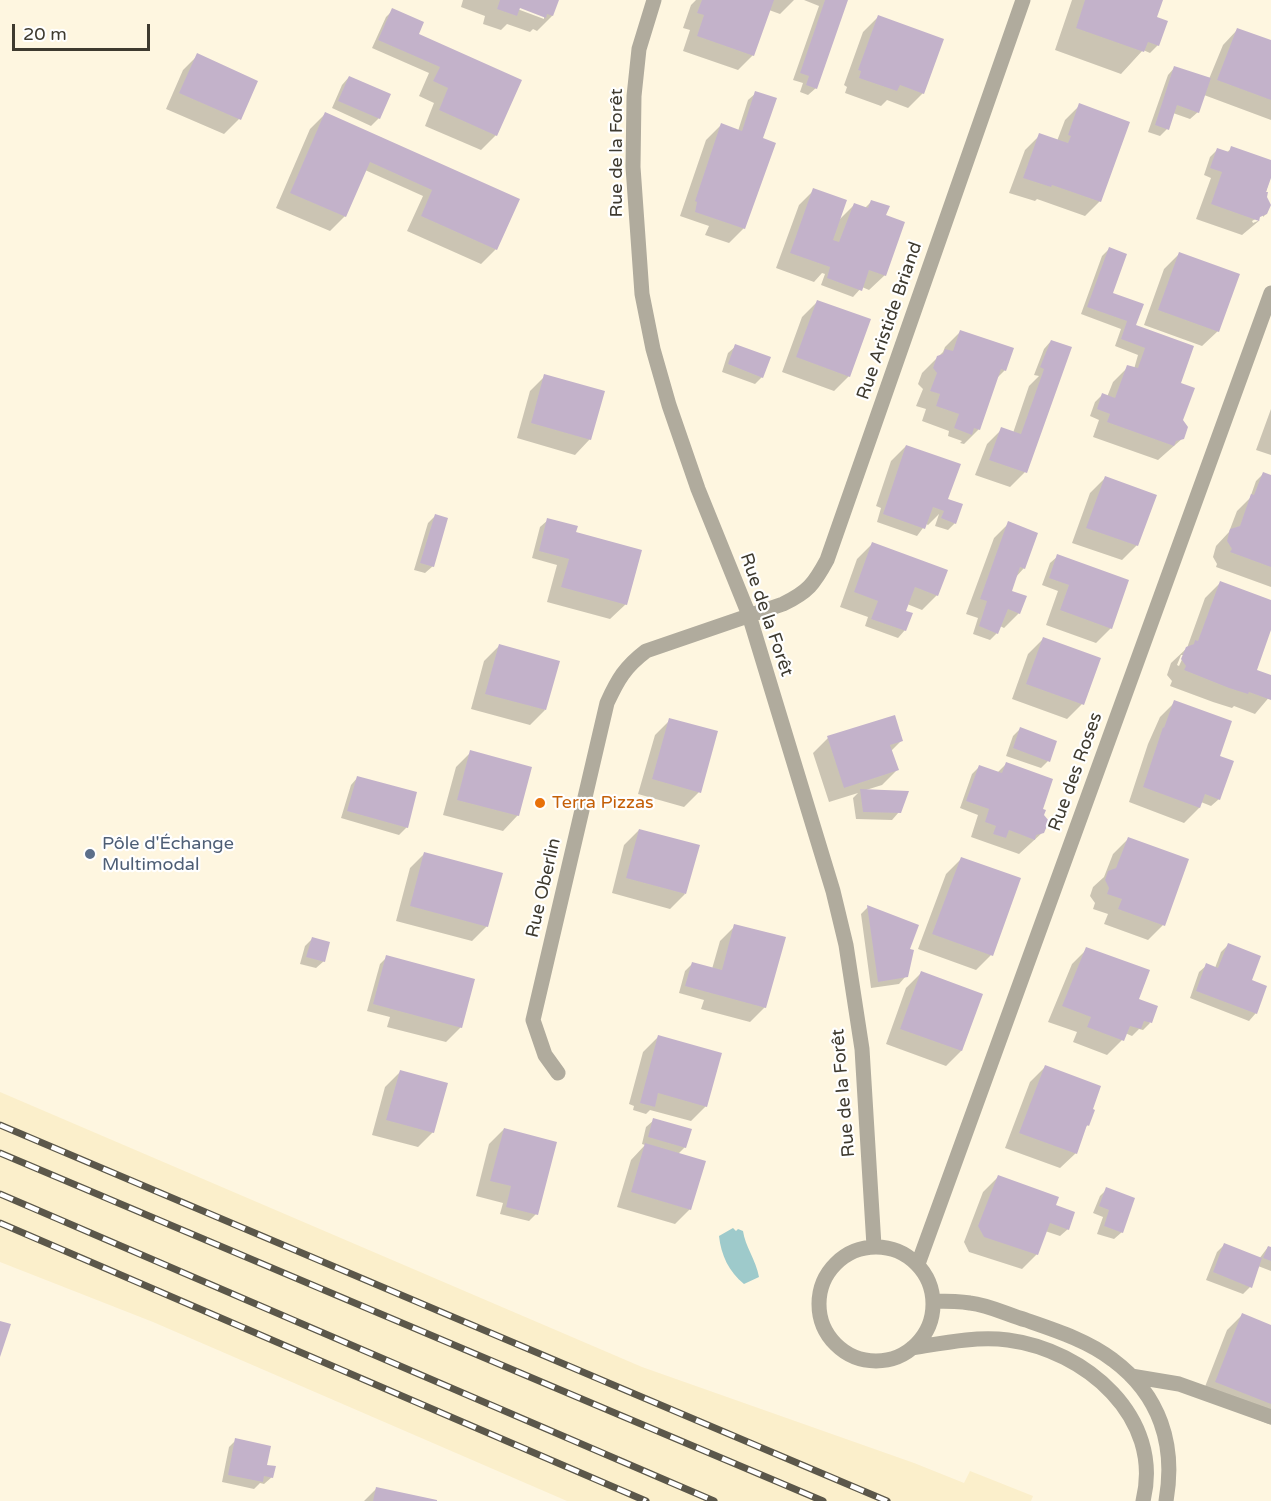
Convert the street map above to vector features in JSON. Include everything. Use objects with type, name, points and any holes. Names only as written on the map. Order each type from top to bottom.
[{"type":"street","name":"Rue de la Forêt","points":[[654,0],[639,49],[634,96],[633,167],[642,294],[653,349],[673,416],[698,489],[749,615],[833,891],[846,945],[862,1049],[874,1246]]},
{"type":"street","name":"Rue Aristide Briand","points":[[749,615],[783,604],[803,594],[817,578],[827,560],[1023,0]]},
{"type":"street","name":"Rue des Roses","points":[[918,1264],[1271,293]]},
{"type":"street","name":"Rue Oberlin","points":[[558,1073],[545,1055],[533,1020],[607,704],[618,679],[628,664],[646,651],[749,615]]},
{"type":"street","points":[[874,1246],[890,1248],[905,1254],[918,1264],[926,1275],[933,1301],[931,1319],[924,1335],[912,1348],[899,1357],[884,1361],[868,1361],[854,1357],[837,1346],[825,1331],[819,1312],[820,1293],[826,1275],[839,1260],[855,1250],[874,1246]]},
{"type":"street","points":[[933,1301],[971,1303],[1040,1325],[1089,1345],[1114,1360],[1131,1376],[1153,1404],[1163,1426],[1170,1477],[1166,1501]]},
{"type":"street","points":[[912,1348],[962,1340],[1005,1340],[1032,1344],[1084,1368],[1113,1392],[1125,1407],[1140,1436],[1147,1464],[1143,1501]]},
{"type":"street","points":[[1131,1376],[1179,1384],[1271,1417]]},
{"type":"shaded area","points":[[0,1092],[642,1367],[914,1463],[964,1483],[970,1471],[1033,1496],[1031,1501],[567,1501],[153,1322],[0,1262]]},
{"type":"water","points":[[733,1228],[736,1231],[738,1229],[743,1231],[759,1277],[744,1284],[730,1269],[720,1243],[719,1236]]},
{"type":"building","points":[[500,0],[559,0],[553,16],[547,14],[546,18],[520,8],[517,16],[497,9]]},
{"type":"building","points":[[702,0],[774,0],[754,56],[697,36],[704,15],[697,13]]},
{"type":"building","points":[[825,0],[848,0],[817,89],[806,85],[809,76],[800,73]]},
{"type":"building","points":[[1085,0],[1163,0],[1157,17],[1168,21],[1159,46],[1148,42],[1144,52],[1076,28]]},
{"type":"building","points":[[392,8],[424,22],[419,34],[522,80],[497,136],[439,110],[448,88],[433,81],[440,67],[378,40]]},
{"type":"building","points":[[878,15],[944,39],[924,94],[900,85],[897,91],[859,78],[861,71],[858,70]]},
{"type":"building","points":[[1237,28],[1271,40],[1271,100],[1217,80]]},
{"type":"building","points":[[197,53],[258,81],[241,120],[179,93]]},
{"type":"building","points":[[1174,66],[1211,78],[1199,113],[1177,105],[1169,130],[1155,125]]},
{"type":"building","points":[[349,76],[391,94],[380,119],[338,101]]},
{"type":"building","points":[[755,91],[777,98],[763,138],[776,143],[745,229],[695,212],[697,202],[695,201],[721,123],[742,131]]},
{"type":"building","points":[[1079,103],[1130,122],[1101,202],[1052,185],[1051,187],[1023,178],[1039,133],[1068,143],[1071,136],[1068,135]]},
{"type":"building","points":[[325,112],[520,199],[497,250],[421,216],[432,190],[370,162],[346,217],[290,193]]},
{"type":"building","points":[[1231,146],[1271,160],[1271,178],[1266,192],[1268,192],[1267,197],[1271,205],[1267,214],[1260,217],[1259,221],[1211,204],[1222,172],[1210,168],[1217,148],[1229,152]]},
{"type":"building","points":[[813,188],[847,200],[833,240],[839,242],[854,203],[868,208],[871,200],[890,206],[886,215],[905,222],[886,276],[869,270],[862,291],[827,278],[830,267],[790,253]]},
{"type":"building","points":[[1109,247],[1127,254],[1113,293],[1144,304],[1136,325],[1194,346],[1181,383],[1195,388],[1183,420],[1188,427],[1184,439],[1176,441],[1174,446],[1107,422],[1110,414],[1097,409],[1102,393],[1115,398],[1127,365],[1138,368],[1145,348],[1121,339],[1127,321],[1087,307]]},
{"type":"building","points":[[1179,252],[1240,274],[1219,332],[1158,310]]},
{"type":"building","points":[[817,300],[871,319],[850,377],[796,357]]},
{"type":"building","points":[[960,330],[1014,348],[1006,371],[1001,369],[980,430],[974,428],[972,435],[954,428],[959,414],[936,406],[940,394],[930,391],[937,373],[933,368],[937,356],[943,354],[945,349],[953,351]]},
{"type":"building","points":[[1051,340],[1072,347],[1027,473],[989,460],[1001,427],[1021,434],[1044,369],[1040,367]]},
{"type":"building","points":[[735,344],[771,357],[763,378],[728,364]]},
{"type":"building","points":[[544,374],[605,391],[591,440],[531,423]]},
{"type":"building","points":[[906,445],[961,464],[948,499],[963,504],[956,524],[941,518],[944,511],[933,507],[925,529],[883,514]]},
{"type":"building","points":[[1263,472],[1271,475],[1271,567],[1230,552],[1232,549],[1227,541],[1230,529],[1240,526],[1251,494],[1254,495]]},
{"type":"building","points":[[1105,476],[1157,495],[1138,546],[1086,528]]},
{"type":"building","points":[[435,514],[448,518],[434,567],[420,563]]},
{"type":"building","points":[[547,518],[578,526],[576,532],[642,550],[627,605],[561,587],[569,559],[539,551]]},
{"type":"building","points":[[1008,521],[1038,533],[1025,569],[1020,567],[1012,591],[1027,596],[1020,614],[1008,609],[998,634],[979,626],[987,601],[980,599]]},
{"type":"building","points":[[872,542],[948,570],[938,596],[915,587],[906,611],[913,613],[906,631],[871,619],[878,601],[854,592]]},
{"type":"building","points":[[1057,554],[1129,580],[1112,629],[1060,610],[1069,585],[1049,578]]},
{"type":"building","points":[[1220,581],[1271,600],[1271,630],[1257,670],[1271,675],[1271,700],[1229,688],[1184,670],[1186,666],[1181,659],[1186,647],[1194,644],[1195,640],[1198,641]]},
{"type":"building","points":[[1043,637],[1101,658],[1084,705],[1026,684]]},
{"type":"building","points":[[499,644],[560,661],[546,710],[485,694]]},
{"type":"building","points":[[1174,700],[1232,721],[1220,756],[1234,761],[1220,800],[1205,794],[1200,808],[1143,787]]},
{"type":"building","points":[[895,715],[903,741],[890,745],[899,770],[844,788],[827,736]]},
{"type":"building","points":[[669,718],[718,731],[701,793],[652,779]]},
{"type":"building","points":[[1020,727],[1057,741],[1050,762],[1013,748]]},
{"type":"building","points":[[470,750],[532,767],[519,816],[457,800]]},
{"type":"building","points":[[1006,762],[1053,779],[1043,809],[1046,810],[1044,815],[1049,821],[1044,833],[1036,835],[1035,840],[1009,830],[1006,838],[993,834],[996,826],[985,822],[989,809],[966,801],[979,765],[1002,773]]},
{"type":"building","points":[[357,776],[417,792],[408,828],[347,811]]},
{"type":"building","points":[[860,789],[909,791],[901,813],[863,812]]},
{"type":"building","points":[[639,829],[700,845],[686,894],[626,878]]},
{"type":"building","points":[[1128,837],[1189,859],[1165,926],[1118,909],[1122,899],[1107,894],[1109,888],[1105,880],[1108,871],[1116,868]]},
{"type":"building","points":[[424,852],[503,873],[488,927],[410,906]]},
{"type":"building","points":[[961,857],[1021,878],[993,956],[932,934]]},
{"type":"building","points":[[867,905],[919,925],[910,949],[914,950],[908,977],[878,982]]},
{"type":"building","points":[[734,924],[786,937],[766,1008],[685,986],[692,962],[722,970]]},
{"type":"building","points":[[312,937],[330,942],[325,962],[306,957]]},
{"type":"building","points":[[1228,943],[1261,956],[1252,980],[1267,986],[1257,1014],[1196,991],[1206,963],[1218,968]]},
{"type":"building","points":[[1086,947],[1150,970],[1139,999],[1158,1006],[1152,1023],[1144,1021],[1141,1029],[1130,1026],[1124,1041],[1087,1027],[1091,1017],[1062,1006]]},
{"type":"building","points":[[386,955],[475,979],[462,1028],[373,1004]]},
{"type":"building","points":[[921,971],[983,994],[962,1051],[900,1029]]},
{"type":"building","points":[[658,1035],[722,1053],[707,1107],[658,1093],[655,1107],[640,1103]]},
{"type":"building","points":[[1045,1065],[1101,1086],[1093,1109],[1095,1110],[1077,1154],[1019,1133]]},
{"type":"building","points":[[400,1070],[448,1083],[434,1133],[386,1120]]},
{"type":"building","points":[[653,1118],[692,1129],[686,1148],[648,1137]]},
{"type":"building","points":[[504,1128],[557,1142],[538,1215],[506,1207],[511,1186],[490,1181]]},
{"type":"building","points":[[645,1143],[706,1161],[691,1210],[631,1192]]},
{"type":"building","points":[[998,1175],[1059,1197],[1056,1205],[1075,1212],[1069,1230],[1050,1223],[1038,1255],[984,1237],[978,1226]]},
{"type":"building","points":[[1106,1187],[1135,1198],[1123,1233],[1104,1226],[1109,1210],[1099,1206]]},
{"type":"building","points":[[1224,1243],[1262,1258],[1252,1288],[1213,1272]]},
{"type":"building","points":[[1268,1246],[1271,1247],[1271,1261],[1263,1258]]},
{"type":"building","points":[[1242,1313],[1271,1325],[1271,1404],[1215,1382]]},
{"type":"building","points":[[0,1321],[11,1324],[0,1357]]},
{"type":"building","points":[[235,1438],[271,1446],[267,1465],[276,1466],[273,1478],[264,1476],[263,1482],[228,1475]]},
{"type":"building","points":[[376,1487],[437,1500],[437,1501],[373,1501]]},
{"type":"railway","points":[[0,1125],[887,1501]]},
{"type":"railway","points":[[0,1153],[823,1501]]},
{"type":"railway","points":[[0,1194],[714,1501]]},
{"type":"railway","points":[[0,1223],[646,1501]]},
{"type":"place","name":"Terra Pizzas","points":[[540,803]]},
{"type":"place","name":"Pôle d'Échange Multimodal","points":[[90,854]]}]
